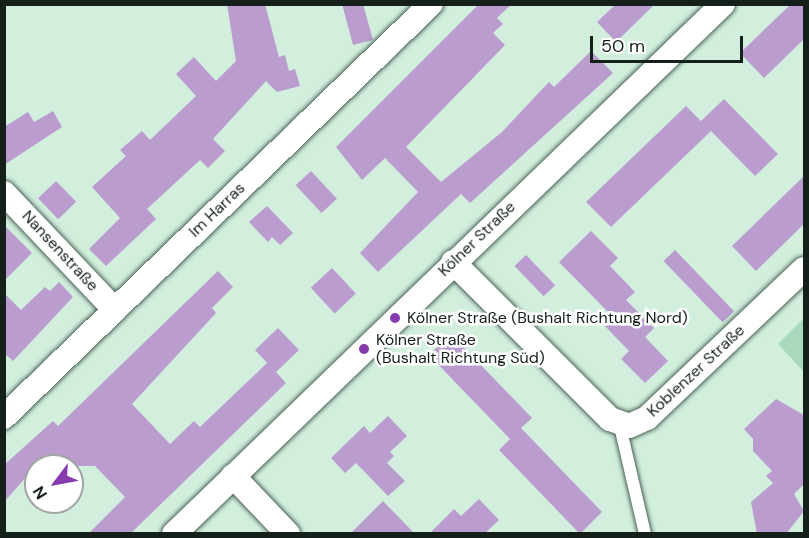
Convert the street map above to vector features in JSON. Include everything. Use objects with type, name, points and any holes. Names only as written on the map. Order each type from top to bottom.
[{"type":"street","name":"Im Harras","points":[[4,417],[431,4]]},
{"type":"street","name":"Kölner Straße","points":[[174,534],[453,262],[723,4]]},
{"type":"street","name":"Nansenstraße","points":[[4,193],[115,310]]},
{"type":"street","points":[[453,262],[619,422]]},
{"type":"street","name":"Koblenzer Straße","points":[[619,422],[629,426],[647,418],[804,269]]},
{"type":"street","points":[[233,476],[288,534]]},
{"type":"lane","points":[[619,422],[645,534]]},
{"type":"green space","points":[[804,318],[804,372],[778,344]]},
{"type":"building","points":[[227,4],[265,4],[279,57],[285,55],[289,71],[295,69],[300,86],[277,92],[266,81],[213,139],[225,151],[208,168],[200,160],[147,209],[156,219],[106,266],[89,249],[120,218],[92,187],[126,156],[120,150],[142,131],[150,140],[196,96],[176,74],[194,57],[216,81],[236,61]]},
{"type":"building","points":[[342,4],[363,4],[373,40],[353,45]]},
{"type":"building","points":[[479,4],[512,4],[497,18],[503,24],[493,33],[505,45],[406,147],[441,182],[502,132],[549,82],[554,87],[591,51],[613,73],[470,203],[461,194],[378,272],[360,253],[418,192],[385,158],[362,180],[336,147]]},
{"type":"building","points":[[616,4],[655,4],[616,42],[597,22]]},
{"type":"building","points":[[791,4],[804,4],[804,39],[764,78],[740,53]]},
{"type":"building","points":[[724,99],[778,154],[755,176],[711,131],[611,227],[586,202],[686,106],[701,121]]},
{"type":"building","points":[[53,111],[62,127],[4,165],[4,127],[28,112],[34,122]]},
{"type":"building","points":[[311,171],[337,199],[322,213],[296,185]]},
{"type":"building","points":[[804,176],[804,224],[756,271],[732,246]]},
{"type":"building","points":[[56,181],[76,202],[58,219],[38,198]]},
{"type":"building","points":[[267,206],[293,233],[280,245],[272,237],[268,242],[249,222]]},
{"type":"building","points":[[4,225],[32,253],[4,281]]},
{"type":"building","points":[[591,231],[618,258],[610,266],[635,292],[626,300],[654,328],[645,337],[668,361],[645,383],[621,359],[629,351],[602,323],[611,315],[559,262]]},
{"type":"building","points":[[675,250],[734,311],[723,322],[663,261]]},
{"type":"building","points":[[526,255],[555,285],[544,296],[514,266]]},
{"type":"building","points":[[332,268],[356,294],[335,313],[311,288]]},
{"type":"building","points":[[218,271],[233,287],[212,308],[216,313],[132,404],[170,444],[194,421],[200,427],[267,363],[270,366],[255,350],[278,328],[299,350],[276,372],[286,383],[130,534],[88,534],[125,497],[95,466],[84,466],[84,454],[24,454],[24,480],[4,502],[4,465],[53,421],[58,426]]},
{"type":"building","points":[[59,282],[73,297],[13,361],[4,353],[4,293],[21,310],[45,287],[50,291]]},
{"type":"building","points":[[451,334],[532,418],[521,428],[602,512],[580,534],[499,450],[510,439],[429,355]]},
{"type":"building","points":[[776,399],[804,415],[804,484],[794,494],[804,511],[786,534],[757,534],[751,502],[773,483],[766,476],[772,471],[753,451],[753,439],[744,429]]},
{"type":"building","points":[[388,416],[407,436],[390,452],[394,456],[387,463],[405,481],[388,496],[356,463],[345,473],[331,458],[364,426],[370,433]]},
{"type":"building","points":[[479,499],[499,520],[484,534],[429,534],[454,509],[461,516]]},
{"type":"building","points":[[383,501],[415,534],[350,534]]},
{"type":"place","name":"Kölner Straße (Bushalt Richtung Nord)","points":[[395,318]]},
{"type":"place","name":"Kölner Straße (Bushalt Richtung Süd)","points":[[364,349]]}]
